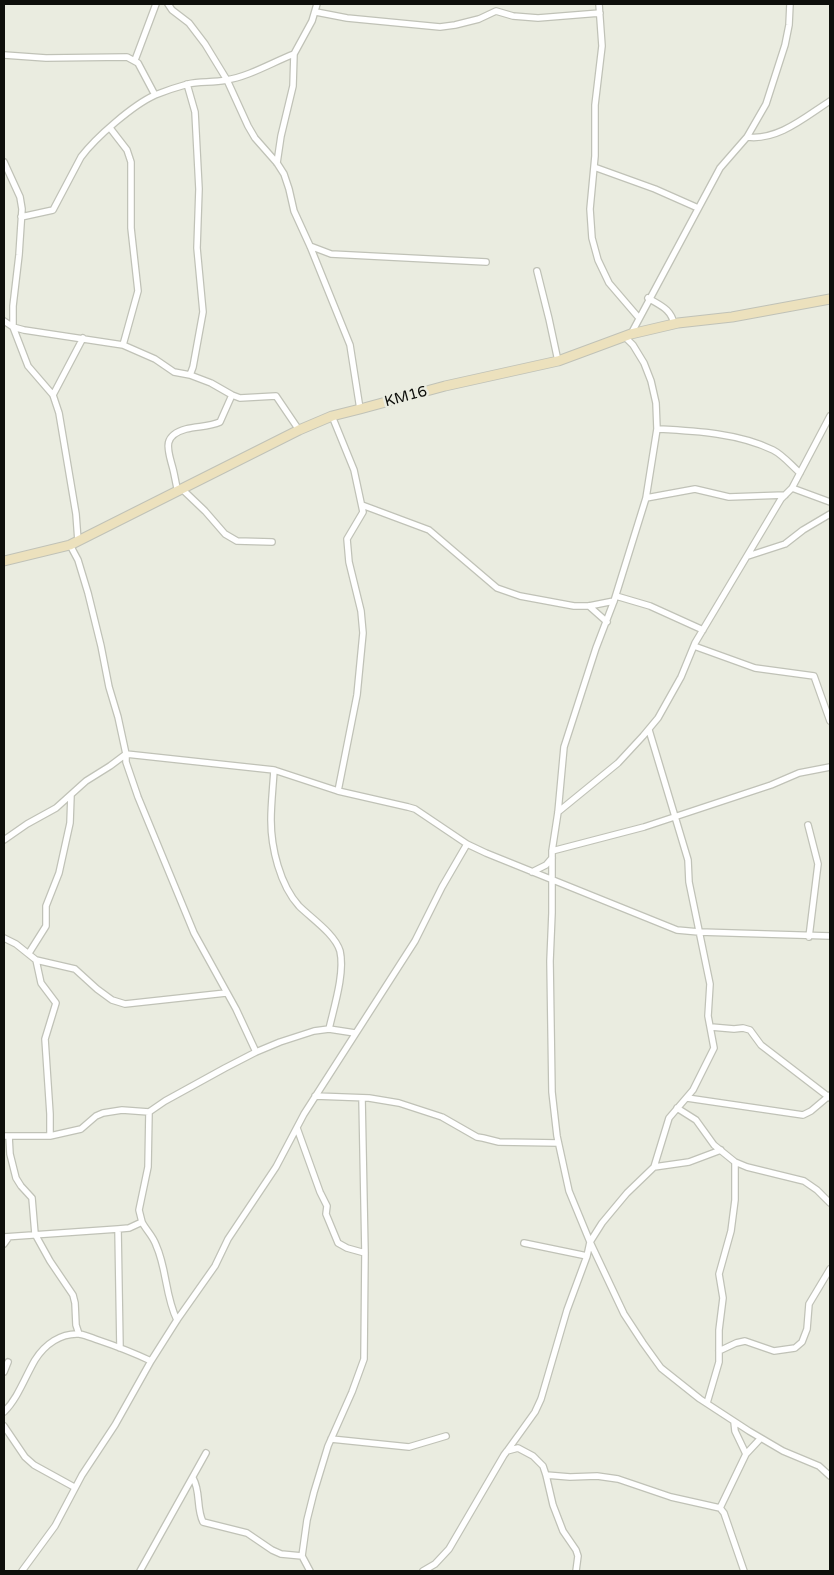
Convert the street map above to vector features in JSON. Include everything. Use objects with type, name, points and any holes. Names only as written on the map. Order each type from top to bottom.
[{"type":"street","points":[[134,60],[156,4]]},
{"type":"street","points":[[168,4],[206,44],[227,80],[255,138],[278,163],[289,189],[294,211],[350,345],[360,408]]},
{"type":"street","points":[[278,163],[281,136],[293,86],[294,54],[308,30],[316,12],[317,4]]},
{"type":"street","points":[[599,4],[602,46],[595,104],[594,167],[590,219],[592,238],[598,260],[609,283],[639,318]]},
{"type":"street","points":[[790,4],[789,25],[785,45],[763,111],[747,137],[720,168],[648,298],[639,318],[627,335],[644,363],[651,381],[656,403],[657,429],[646,498],[615,599],[596,648],[564,747],[551,879],[552,1084],[558,1143],[569,1191],[590,1242],[624,1314],[655,1360],[673,1378],[760,1439],[819,1466],[830,1469]]},
{"type":"street","points":[[316,12],[347,18],[440,27],[455,25],[496,12],[513,16],[538,18],[600,13]]},
{"type":"street","points":[[21,217],[53,210],[81,157],[110,128],[140,104],[155,95],[187,84],[227,80],[294,54]]},
{"type":"street","points":[[4,55],[46,58],[127,57],[134,60],[144,72],[155,95]]},
{"type":"street","points":[[187,84],[195,112],[199,188],[198,248],[203,312],[194,367],[190,375]]},
{"type":"street","points":[[747,137],[766,137],[782,131],[830,101]]},
{"type":"street","points":[[110,128],[127,150],[131,162],[131,228],[138,291],[123,345]]},
{"type":"street","points":[[4,162],[20,197],[19,255],[13,306],[13,327],[28,366],[53,395],[59,413],[76,514],[74,543],[102,646],[109,687],[126,754],[126,762],[138,797],[194,933],[236,1010],[256,1052]]},
{"type":"street","points":[[594,167],[655,189],[698,208]]},
{"type":"street","points":[[310,246],[331,254],[486,262]]},
{"type":"street","points":[[537,271],[550,319],[558,361]]},
{"type":"street","points":[[648,298],[672,315],[674,324]]},
{"type":"street","name":"KM16","points":[[4,561],[74,543],[299,430],[332,416],[445,386],[558,361],[627,335],[674,324],[732,317],[830,299]]},
{"type":"street","points":[[5,323],[13,327],[48,334],[123,345],[155,359],[174,372],[190,375],[211,383],[232,395],[248,398],[276,396],[299,430]]},
{"type":"street","points":[[53,395],[83,338]]},
{"type":"street","points":[[232,395],[220,422],[214,425],[186,429],[173,434],[167,446],[168,456],[180,491],[204,511],[225,534],[237,542],[272,542]]},
{"type":"street","points":[[332,416],[354,470],[363,512],[347,539],[349,562],[361,611],[363,632],[362,659],[357,695],[338,791]]},
{"type":"street","points":[[558,812],[618,763],[658,718],[681,677],[703,630],[785,495],[792,488],[830,416]]},
{"type":"street","points":[[657,429],[712,433],[774,450],[800,473]]},
{"type":"street","points":[[792,488],[830,502]]},
{"type":"street","points":[[646,498],[695,489],[729,497],[785,495]]},
{"type":"street","points":[[362,505],[429,530],[497,588],[532,599],[574,606],[589,606],[615,599],[650,606],[703,630]]},
{"type":"street","points":[[748,556],[785,544],[802,530],[830,514]]},
{"type":"street","points":[[589,606],[606,622]]},
{"type":"street","points":[[694,646],[755,668],[814,676],[830,721]]},
{"type":"street","points":[[423,1571],[442,1559],[468,1519],[490,1476],[535,1412],[590,1242],[602,1223],[627,1193],[654,1167],[669,1118],[693,1090],[714,1048],[708,1016],[710,984],[689,882],[686,850],[674,817],[649,730]]},
{"type":"street","points":[[4,840],[27,824],[48,813],[86,781],[126,754],[274,770],[338,791],[366,796],[415,809],[467,844],[677,930],[830,936]]},
{"type":"street","points":[[532,872],[546,865],[552,854],[674,817],[771,785],[799,773],[830,767]]},
{"type":"street","points":[[274,770],[271,820],[273,844],[286,886],[298,904],[330,935],[340,951],[341,965],[329,1030]]},
{"type":"street","points":[[29,953],[46,926],[46,906],[59,873],[70,822],[71,795]]},
{"type":"street","points":[[808,825],[818,864],[809,936]]},
{"type":"street","points":[[22,1571],[55,1526],[74,1487],[115,1425],[177,1320],[215,1266],[228,1239],[276,1167],[315,1096],[415,941],[442,887],[467,844]]},
{"type":"street","points":[[4,938],[29,953],[36,960],[75,969],[112,1000],[125,1004],[226,993]]},
{"type":"street","points":[[36,960],[41,983],[56,1003],[44,1039],[50,1136]]},
{"type":"street","points":[[687,1098],[802,1115],[812,1111],[830,1097],[760,1045],[750,1030],[711,1027]]},
{"type":"street","points":[[78,1334],[73,1295],[50,1261],[35,1234],[32,1198],[16,1178],[7,1136],[50,1136],[81,1129],[96,1116],[103,1113],[122,1110],[149,1112],[256,1052],[280,1042],[314,1031],[329,1030],[355,1033]]},
{"type":"street","points":[[315,1096],[362,1098],[400,1103],[442,1117],[477,1136],[500,1142],[558,1143]]},
{"type":"street","points":[[310,1571],[302,1556],[307,1520],[314,1492],[330,1439],[352,1392],[364,1359],[365,1253],[362,1098]]},
{"type":"street","points":[[678,1108],[696,1120],[708,1139],[735,1162],[746,1167],[804,1182],[818,1190],[830,1204]]},
{"type":"street","points":[[149,1112],[148,1167],[139,1210],[142,1222],[156,1245],[164,1269],[170,1306],[177,1320]]},
{"type":"street","points":[[297,1128],[320,1192],[327,1206],[326,1214],[338,1243],[347,1248],[365,1253]]},
{"type":"street","points":[[654,1167],[689,1162],[721,1150]]},
{"type":"street","points":[[707,1402],[719,1362],[719,1330],[723,1298],[720,1274],[731,1231],[735,1200],[735,1162]]},
{"type":"street","points":[[4,1244],[6,1237],[129,1228],[142,1222]]},
{"type":"street","points":[[118,1229],[120,1348]]},
{"type":"street","points":[[524,1243],[587,1256]]},
{"type":"street","points":[[718,1351],[736,1343],[745,1342],[774,1351],[796,1348],[802,1342],[807,1329],[809,1304],[830,1269]]},
{"type":"street","points":[[4,1412],[21,1387],[36,1359],[46,1346],[58,1338],[78,1334],[152,1361]]},
{"type":"street","points":[[4,1372],[8,1362]]},
{"type":"street","points":[[734,1422],[746,1454]]},
{"type":"street","points":[[4,1426],[25,1457],[74,1487]]},
{"type":"street","points":[[330,1439],[409,1448],[446,1436]]},
{"type":"street","points":[[720,1508],[746,1454],[760,1439]]},
{"type":"street","points":[[508,1451],[518,1448],[524,1450],[543,1466],[556,1513],[563,1531],[578,1556],[576,1571]]},
{"type":"street","points":[[140,1571],[206,1454]]},
{"type":"street","points":[[819,1466],[830,1476]]},
{"type":"street","points":[[546,1475],[570,1477],[596,1476],[618,1480],[671,1497],[720,1508],[724,1513],[744,1571]]},
{"type":"street","points":[[193,1478],[197,1486],[198,1506],[203,1522],[247,1533],[281,1554],[302,1556]]}]
